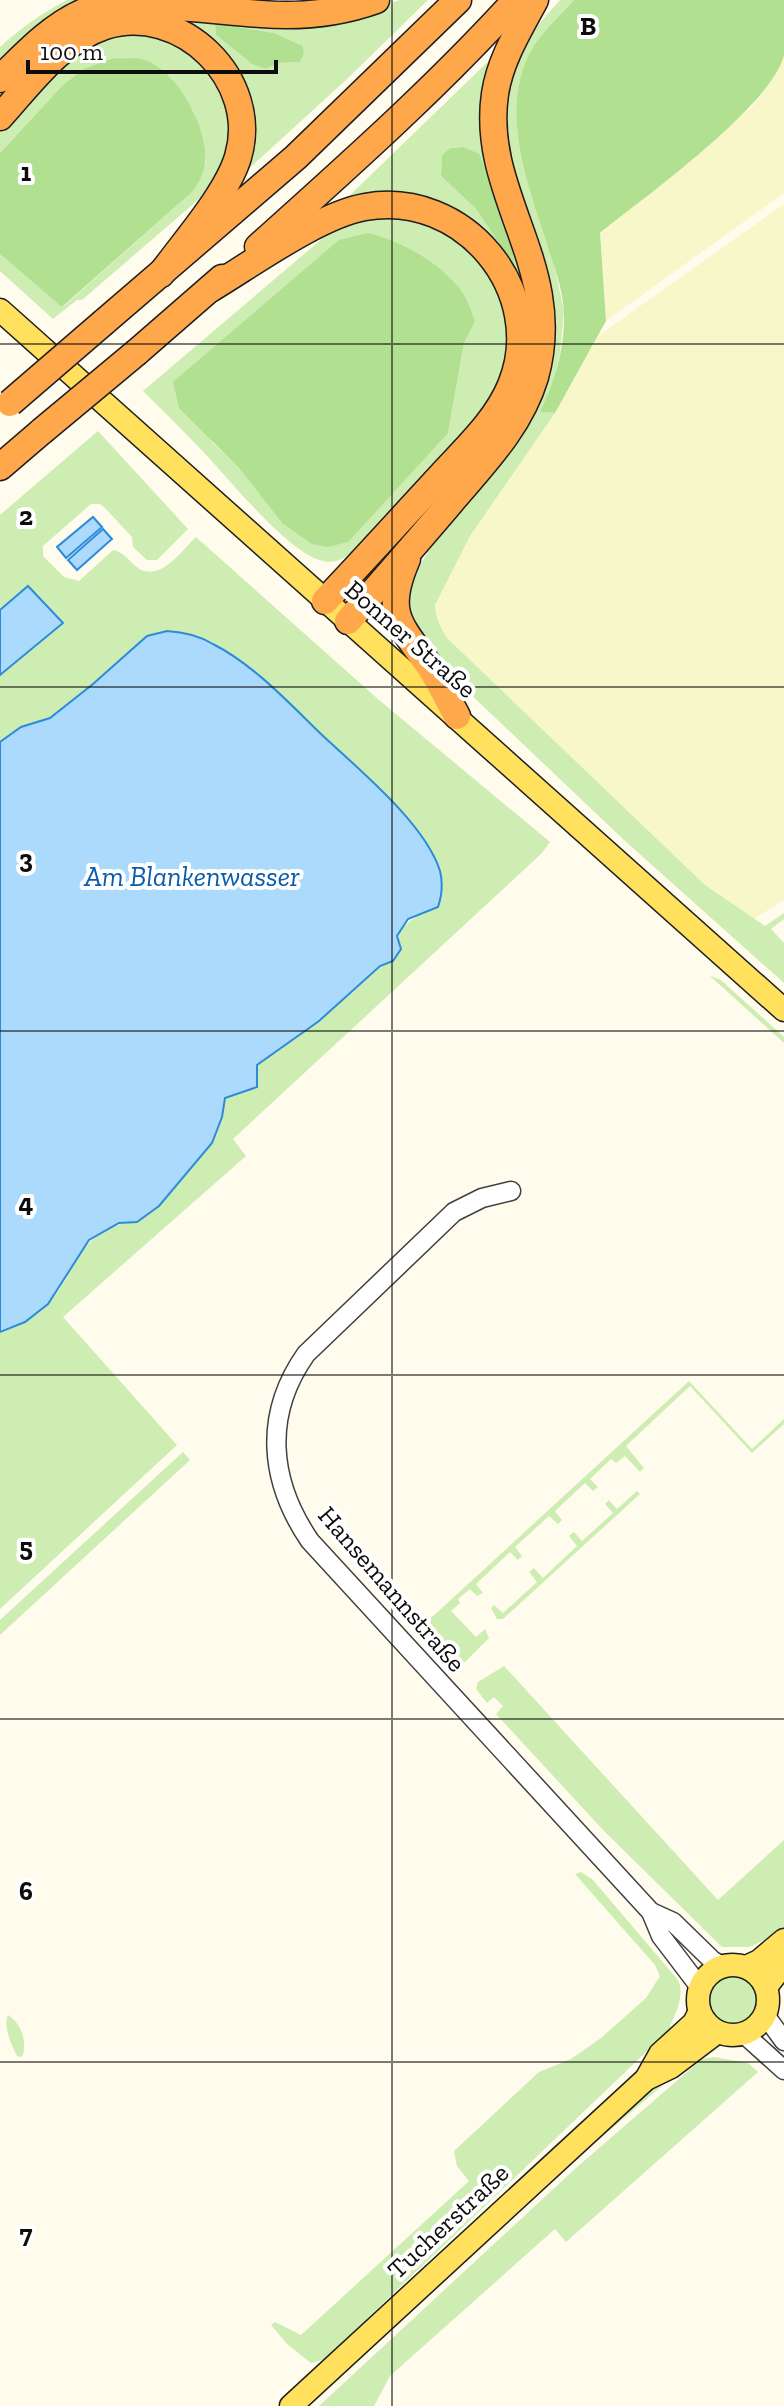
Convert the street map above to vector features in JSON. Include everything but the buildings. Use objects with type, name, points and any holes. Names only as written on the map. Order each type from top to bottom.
[{"type":"highway","points":[[0,79],[58,27],[83,12],[107,5],[132,1],[157,2],[263,15],[297,15],[331,11],[376,0]]},
{"type":"highway","points":[[5,408],[296,157],[458,0]]},
{"type":"highway","points":[[0,467],[210,289],[364,152],[473,48],[516,0]]},
{"type":"highway","points":[[348,621],[512,428],[530,391],[541,351],[541,296],[501,168],[493,122],[499,74],[535,0]]},
{"type":"highway","points":[[0,117],[64,49],[106,26],[133,22],[156,24],[176,30],[215,58],[228,77],[237,99],[241,121],[239,151],[229,180],[161,274]]},
{"type":"highway","points":[[210,289],[321,223],[345,212],[381,204],[418,208],[469,232],[494,258],[511,290],[520,326],[520,345],[512,384],[503,401],[471,444],[325,601]]},
{"type":"highway","points":[[413,547],[398,589],[396,610],[399,623],[408,641],[431,669],[457,716]]},
{"type":"main road","name":"Bonner Straße","points":[[0,310],[784,1010]]},
{"type":"main road","points":[[746,1967],[759,1961],[784,1940]]},
{"type":"main road","points":[[766,1987],[784,1964]]},
{"type":"main road","points":[[723,1966],[746,1967],[757,1973],[766,1987],[765,2015],[756,2027],[744,2034],[716,2033],[699,2013],[699,1986],[704,1978],[723,1966]]},
{"type":"main road","name":"Tucherstraße","points":[[646,2079],[660,2054],[694,2023],[699,2013]]},
{"type":"main road","name":"Tucherstraße","points":[[291,2406],[646,2079],[671,2067],[716,2033]]},
{"type":"street","name":"Hansemannstraße","points":[[511,1191],[482,1198],[454,1212],[306,1354],[291,1380],[279,1411],[276,1449],[278,1475],[298,1521],[321,1554],[651,1912],[661,1936],[699,1986]]},
{"type":"street","name":"Hansemannstraße","points":[[651,1912],[673,1922],[713,1961],[723,1966]]},
{"type":"street","points":[[765,2015],[784,2041]]},
{"type":"street","points":[[744,2034],[784,2070]]},
{"type":"green space","points":[[67,0],[97,0],[32,34],[0,60],[0,47],[32,21]]},
{"type":"green space","points":[[399,0],[428,0],[242,175],[249,116],[236,74],[204,39],[160,20],[113,20],[77,34],[42,64],[0,110],[0,101],[50,47],[72,29],[106,15],[150,11],[261,22],[296,22],[349,16]],"holes":[[[215,23],[274,33],[303,46],[304,54],[300,62],[279,63],[266,69],[252,64],[216,35]]]},
{"type":"green space","points":[[560,0],[574,0],[531,51],[555,269],[564,311],[553,385],[541,412],[555,413],[470,536],[435,605],[436,615],[447,638],[705,885],[765,926],[784,913],[784,919],[771,929],[784,943],[784,983],[624,840],[425,651],[411,619],[409,598],[424,559],[471,495],[520,441],[541,392],[520,191],[506,144],[505,92],[526,39]]},
{"type":"green space","points":[[574,0],[784,0],[784,55],[774,76],[732,125],[600,233],[606,321],[555,413],[540,412],[561,351],[563,305],[521,152],[517,100],[521,75],[531,51]]},
{"type":"green space","points":[[215,23],[274,33],[303,46],[304,54],[300,62],[279,63],[266,69],[252,64],[216,35]]},
{"type":"green space","points":[[131,34],[167,39],[209,66],[234,117],[220,181],[82,300],[77,300],[53,319],[0,271],[0,254],[63,307],[192,192],[206,162],[194,112],[171,78],[145,60],[114,58],[62,86],[0,153],[0,131],[58,70],[91,47]]},
{"type":"green space","points":[[499,51],[486,95],[484,122],[498,194],[529,291],[532,325],[529,361],[516,400],[494,437],[370,578],[364,573],[464,466],[505,409],[519,380],[526,349],[526,317],[516,284],[495,249],[464,220],[447,210],[409,199],[347,198]],"holes":[[[464,147],[480,154],[513,253],[514,265],[476,209],[441,176],[442,155],[450,148]]]},
{"type":"green space","points":[[784,55],[784,193],[606,321],[600,234],[751,108],[773,78]]},
{"type":"green space","points":[[114,58],[145,60],[158,67],[180,89],[202,135],[204,168],[192,192],[62,307],[0,254],[0,153],[62,86],[84,69]]},
{"type":"green space","points":[[464,147],[480,154],[515,267],[476,209],[441,176],[442,155],[450,148]]},
{"type":"green space","points":[[784,204],[784,900],[754,919],[705,885],[447,638],[439,627],[435,605],[470,536],[555,413],[599,335]]},
{"type":"green space","points":[[389,217],[419,222],[447,233],[471,250],[490,275],[498,292],[506,328],[505,346],[498,382],[476,422],[361,546],[344,558],[328,562],[310,556],[279,532],[143,391],[330,232],[363,219]],"holes":[[[474,321],[464,343],[448,433],[282,523],[239,468],[211,441]]]},
{"type":"green space","points":[[367,233],[407,248],[432,263],[464,295],[475,321],[464,343],[448,433],[348,542],[327,547],[312,544],[282,523],[239,468],[179,408],[173,382],[339,240]]},
{"type":"green space","points":[[98,431],[188,529],[157,560],[147,560],[133,547],[132,537],[105,508],[100,504],[91,504],[43,546],[43,556],[64,577],[79,581],[113,550],[138,568],[146,572],[154,571],[170,563],[196,537],[379,700],[550,842],[541,854],[233,1139],[246,1156],[63,1317],[177,1445],[0,1609],[0,1332],[38,1313],[49,1303],[92,1239],[118,1225],[137,1222],[222,1117],[225,1098],[257,1087],[256,1065],[319,1021],[380,966],[393,961],[398,939],[405,926],[438,907],[440,871],[421,836],[389,798],[267,683],[215,644],[93,684],[50,718],[21,727],[0,742],[0,675],[62,623],[28,586],[0,610],[0,515]]},
{"type":"green space","points":[[710,976],[721,980],[784,1037],[784,1043]]},
{"type":"green space","points":[[689,1381],[752,1449],[784,1419],[784,1424],[752,1453],[690,1386],[626,1446],[644,1468],[640,1472],[625,1456],[616,1463],[611,1459],[590,1479],[598,1487],[593,1491],[585,1483],[555,1511],[562,1520],[558,1524],[549,1516],[515,1547],[522,1556],[518,1560],[510,1552],[476,1584],[483,1593],[477,1596],[470,1589],[458,1599],[460,1603],[451,1611],[476,1637],[485,1629],[489,1638],[462,1665],[453,1666],[419,1629]]},
{"type":"green space","points":[[183,1452],[190,1460],[0,1635],[0,1620]]},
{"type":"green space","points":[[637,1491],[640,1494],[503,1619],[497,1619],[491,1608],[494,1605],[503,1613],[537,1582],[529,1572],[534,1568],[543,1578],[577,1546],[569,1536],[574,1532],[582,1541],[613,1513],[605,1504],[609,1500],[617,1509]]},
{"type":"green space","points":[[504,1666],[718,1900],[784,1840],[784,1932],[749,1947],[722,1947],[604,1831],[496,1714],[503,1706],[494,1697],[487,1703],[476,1689],[478,1682]]},
{"type":"green space","points":[[581,1872],[593,1880],[678,1980],[680,1998],[670,2026],[674,2031],[666,2033],[331,2353],[311,2363],[287,2344],[271,2325],[275,2322],[301,2335],[469,2181],[457,2166],[454,2151],[539,2072],[571,2059],[601,2038],[646,1998],[660,1976],[655,1965],[575,1874]]},
{"type":"green space","points":[[732,1976],[749,1983],[756,2000],[749,2017],[732,2024],[715,2017],[708,2000],[715,1983]]},
{"type":"green space","points":[[8,2015],[17,2023],[22,2034],[22,2057],[17,2056],[10,2041],[6,2024]]},
{"type":"green space","points":[[693,2054],[696,2057],[590,2147],[310,2406],[304,2406],[615,2122]]},
{"type":"green space","points":[[714,2057],[748,2063],[758,2072],[566,2242],[555,2229],[390,2376],[374,2406],[319,2406],[576,2168],[702,2059]]},
{"type":"water","points":[[93,517],[102,527],[66,558],[57,547]]},
{"type":"water","points":[[103,529],[112,539],[77,570],[68,560]]},
{"type":"water","points":[[28,586],[63,623],[0,675],[0,610]]},
{"type":"water","name":"Am Blankenwasser","points":[[167,631],[202,638],[243,662],[388,797],[432,853],[441,876],[438,907],[408,919],[397,936],[401,949],[393,961],[380,966],[319,1021],[257,1065],[257,1087],[225,1098],[212,1143],[159,1206],[137,1222],[119,1223],[89,1240],[48,1304],[25,1322],[0,1332],[0,742],[21,727],[50,718],[147,636]]}]
